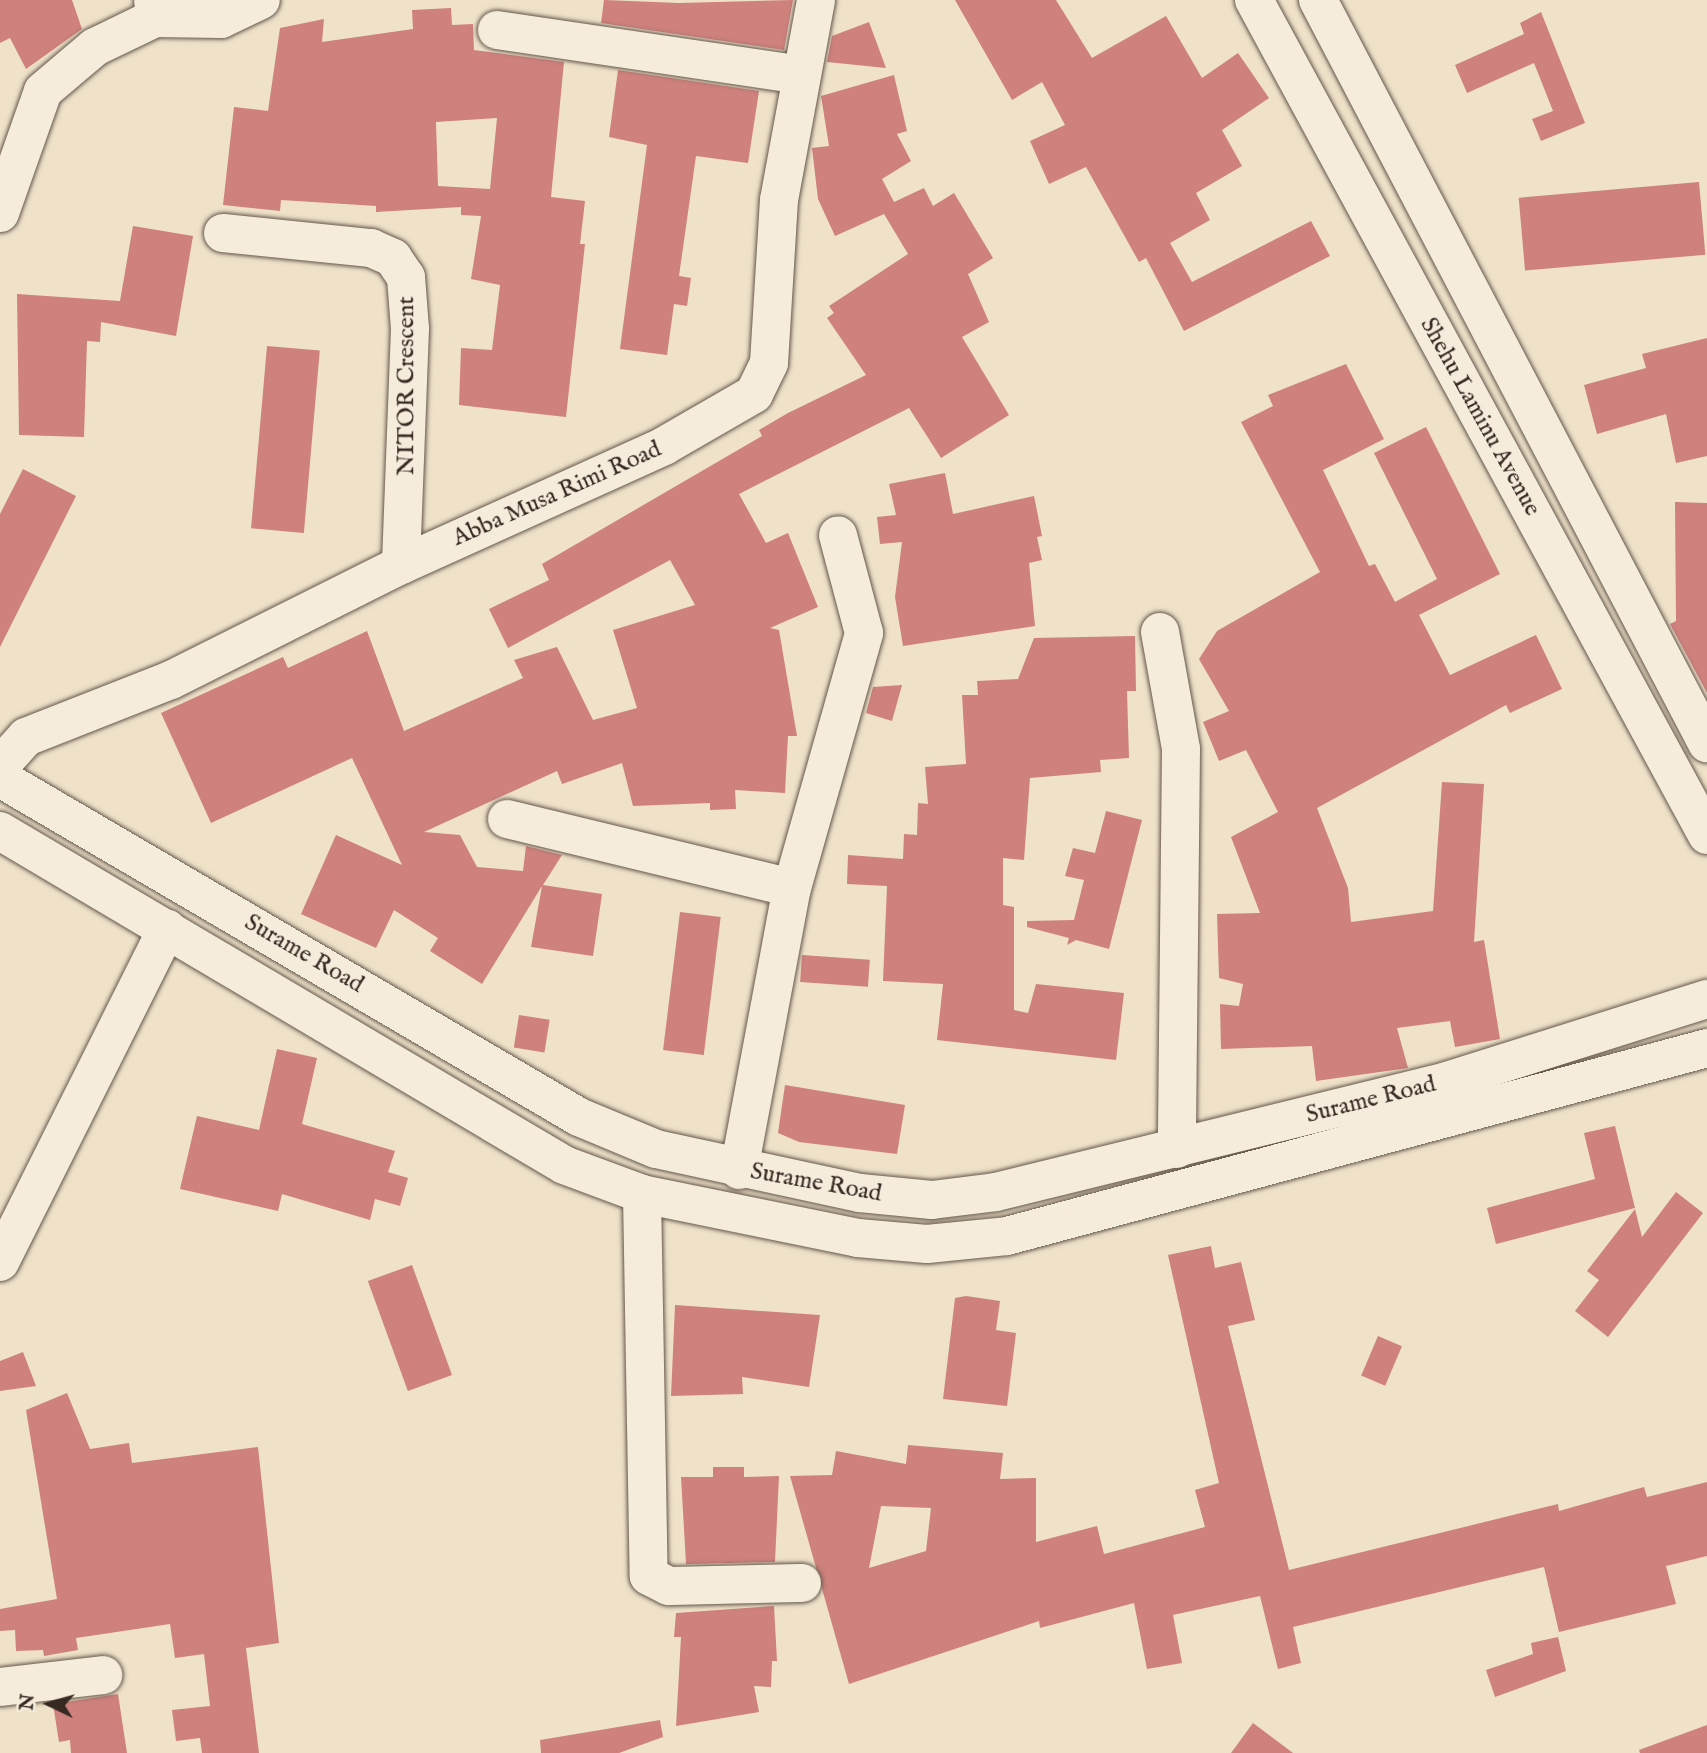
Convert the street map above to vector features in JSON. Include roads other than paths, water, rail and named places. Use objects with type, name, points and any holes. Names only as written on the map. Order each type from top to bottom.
[{"type":"street","points":[[0,213],[43,91],[95,47],[154,9],[221,19],[261,0]]},
{"type":"street","name":"Abba Musa Rimi Road","points":[[0,766],[26,737],[171,680],[401,565],[664,446],[754,394],[769,363],[779,200],[816,0]]},
{"type":"street","name":"Shehu Laminu Avenue","points":[[1254,0],[1707,835]]},
{"type":"street","name":"Shehu Laminu Avenue","points":[[1318,0],[1707,743]]},
{"type":"street","points":[[497,30],[801,75]]},
{"type":"street","name":"NITOR Crescent","points":[[223,233],[371,248],[393,258],[406,277],[410,329],[401,565]]},
{"type":"street","points":[[738,1170],[792,888],[864,633],[838,535]]},
{"type":"street","points":[[1160,632],[1181,749],[1177,1149]]},
{"type":"street","name":"Surame Road","points":[[0,778],[376,995],[579,1117],[656,1149],[738,1170],[932,1200],[996,1192],[1447,1081],[1707,999]]},
{"type":"street","points":[[507,819],[792,888]]},
{"type":"street","name":"Surame Road","points":[[0,831],[564,1165],[642,1194],[858,1238],[927,1244],[1007,1236],[1707,1048]]},
{"type":"street","points":[[0,1262],[167,929]]},
{"type":"street","points":[[349,1036],[376,995]]},
{"type":"street","points":[[642,1194],[649,1576],[669,1587],[802,1583]]},
{"type":"street","points":[[0,1687],[103,1675]]}]
